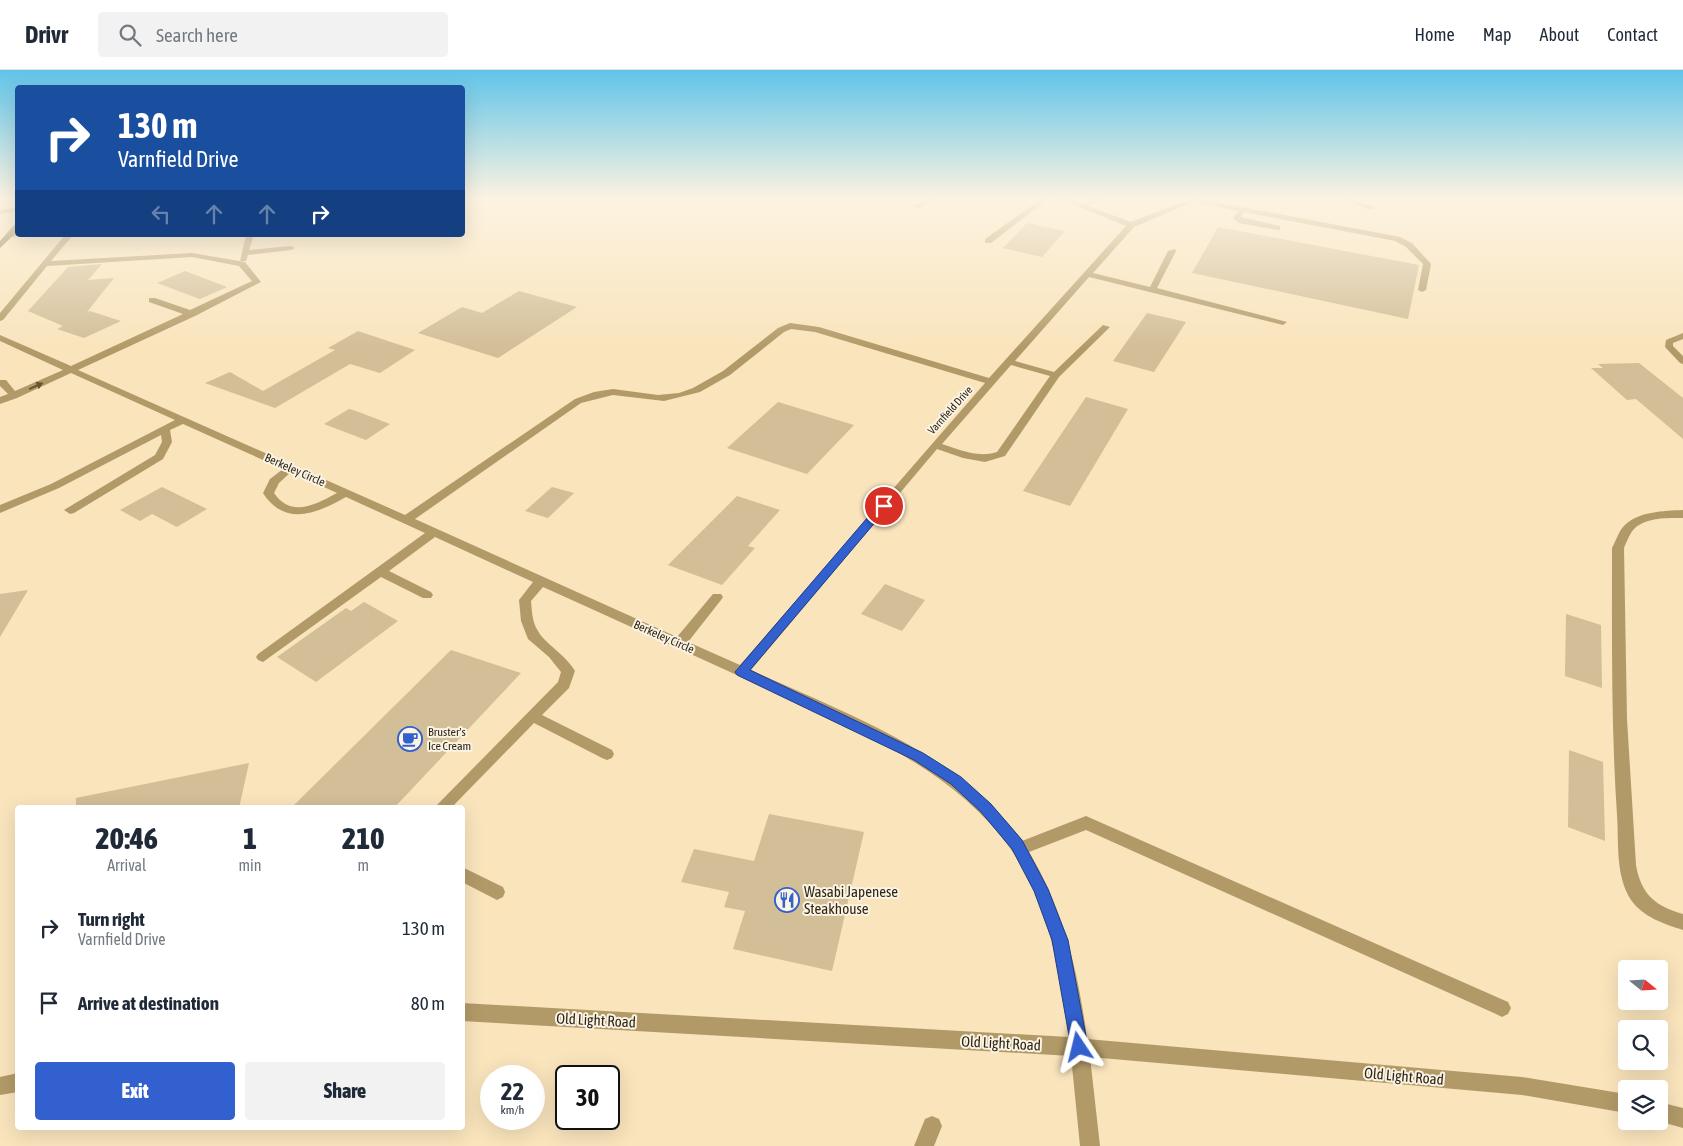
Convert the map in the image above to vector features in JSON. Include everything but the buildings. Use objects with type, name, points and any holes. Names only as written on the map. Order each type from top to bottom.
[{"type":"street","points":[[0,318],[59,247]]},
{"type":"street","points":[[242,264],[247,247]]},
{"type":"street","name":"Varnfield Drive","points":[[742,672],[935,445],[1112,247]]},
{"type":"street","points":[[1411,247],[1426,264],[1422,290]]},
{"type":"street","points":[[245,253],[291,248]]},
{"type":"street","points":[[1152,290],[1172,251]]},
{"type":"street","points":[[0,401],[192,314],[257,282],[242,264],[192,255],[44,264]]},
{"type":"street","points":[[1088,274],[1283,322]]},
{"type":"street","points":[[152,300],[192,314]]},
{"type":"street","points":[[406,520],[578,401],[599,393],[617,392],[661,399],[679,397],[714,381],[781,330],[790,326],[816,329],[991,382]]},
{"type":"street","points":[[935,445],[967,456],[986,459],[1001,454],[1056,375],[1106,327]]},
{"type":"street","points":[[1683,336],[1669,342],[1669,347],[1683,361]]},
{"type":"street","name":"Berkeley Circle","points":[[0,338],[742,672],[886,740],[950,776],[986,808],[1020,850],[1040,889],[1060,940],[1079,1047],[1090,1146]]},
{"type":"street","points":[[1010,362],[1056,375]]},
{"type":"street","points":[[0,383],[3,382],[14,396]]},
{"type":"street","points":[[0,510],[55,486],[182,420]]},
{"type":"street","points":[[70,510],[159,457],[167,442],[165,429]]},
{"type":"street","points":[[290,468],[274,480],[268,493],[272,501],[280,506],[304,512],[324,506],[346,493]]},
{"type":"street","points":[[1683,514],[1658,516],[1640,522],[1628,530],[1618,548],[1620,747],[1629,868],[1634,890],[1647,905],[1666,917],[1683,922]]},
{"type":"street","points":[[263,657],[434,532]]},
{"type":"street","points":[[380,571],[427,595]]},
{"type":"street","points":[[443,805],[564,684],[568,671],[554,654],[533,636],[527,621],[525,600],[541,581]]},
{"type":"street","points":[[679,644],[717,597]]},
{"type":"street","points":[[532,716],[607,754]]},
{"type":"street","points":[[1020,850],[1086,823],[1502,1008]]},
{"type":"street","points":[[465,876],[497,892]]},
{"type":"street","name":"Old Light Road","points":[[465,1012],[1079,1047],[1522,1086],[1618,1103]]},
{"type":"street","points":[[0,1086],[15,1083]]},
{"type":"street","points":[[1668,1114],[1683,1118]]},
{"type":"street","points":[[924,1146],[932,1126]]},
{"type":"place","name":"Bruster's Ice Cream","points":[[410,739]]},
{"type":"place","name":"Wasabi Japenese Steakhouse","points":[[787,900]]},
{"type":"route","points":[[884,506],[742,672],[918,757],[956,780],[986,808],[1017,844],[1040,889],[1060,940],[1079,1047]]}]
